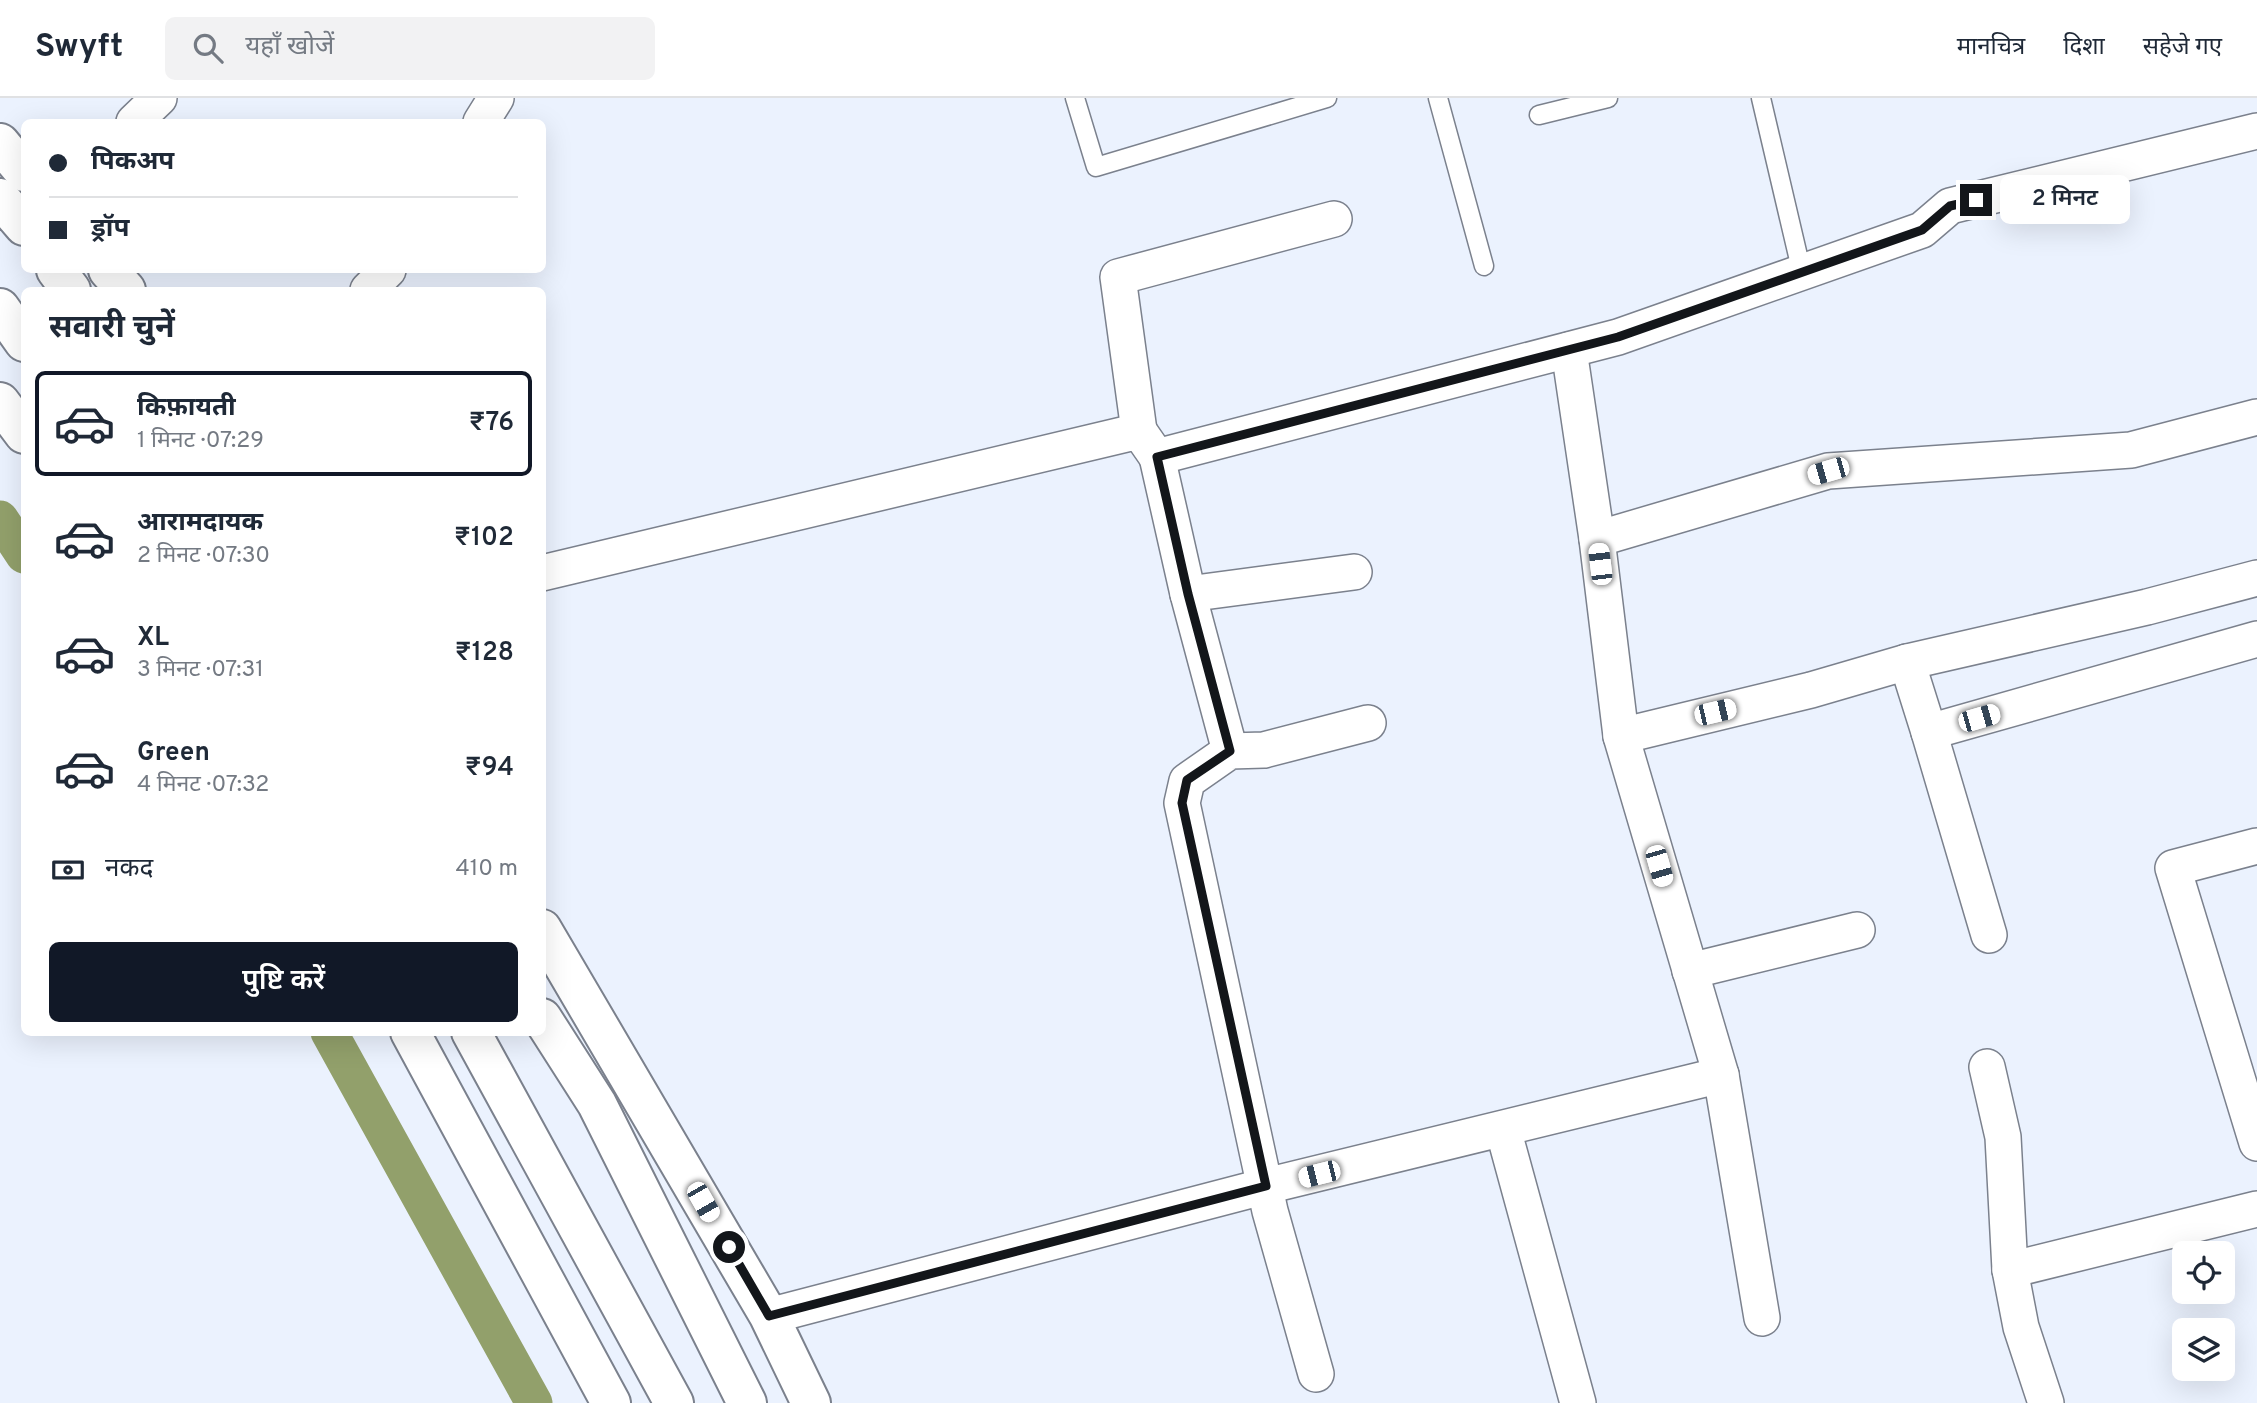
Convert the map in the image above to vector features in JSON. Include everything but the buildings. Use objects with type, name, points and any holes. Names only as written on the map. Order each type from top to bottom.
[{"type":"main road","points":[[0,143],[21,168]]},
{"type":"main road","points":[[0,198],[21,222]]},
{"type":"main road","points":[[111,273],[123,287]]},
{"type":"main road","points":[[0,308],[21,338]]},
{"type":"main road","points":[[0,402],[21,430]]},
{"type":"main road","points":[[546,936],[769,1316],[811,1403]]},
{"type":"main road","points":[[546,1023],[597,1104],[747,1403]]},
{"type":"main road","points":[[412,1036],[611,1403]]},
{"type":"main road","points":[[473,1036],[674,1403]]},
{"type":"street","points":[[137,119],[159,98]]},
{"type":"street","points":[[483,119],[496,98]]},
{"type":"street","points":[[546,572],[1148,444],[1569,350],[1618,337],[1922,230],[1950,206],[2257,131]]},
{"type":"street","points":[[1230,751],[1148,444],[1118,276],[1334,219]]},
{"type":"street","points":[[371,287],[385,273]]},
{"type":"street","points":[[1569,350],[1597,539],[1620,736],[1721,1076],[1762,1318]]},
{"type":"street","points":[[1597,539],[1828,471],[2132,450],[2257,417]]},
{"type":"street","points":[[1188,594],[1354,572]]},
{"type":"street","points":[[1620,736],[1811,690],[1907,662],[2147,607],[2257,578]]},
{"type":"street","points":[[1929,732],[2257,639]]},
{"type":"street","points":[[1907,662],[1989,935]]},
{"type":"street","points":[[1316,1374],[1270,1211],[1182,803],[1187,780],[1230,751],[1264,750],[1368,723]]},
{"type":"street","points":[[2257,846],[2173,868],[2257,1143]]},
{"type":"street","points":[[1690,971],[1857,930]]},
{"type":"street","points":[[1987,1067],[2003,1137],[2011,1270],[2021,1327],[2046,1403]]},
{"type":"street","points":[[769,1316],[1266,1186],[1721,1076]]},
{"type":"street","points":[[1503,1129],[1578,1403]]},
{"type":"street","points":[[2011,1270],[2257,1209]]},
{"type":"lane","points":[[1075,98],[1096,167],[1271,106],[1327,98]]},
{"type":"lane","points":[[1438,98],[1485,266]]},
{"type":"lane","points":[[1539,115],[1608,98]]},
{"type":"lane","points":[[1761,98],[1802,273]]},
{"type":"waterway","points":[[0,519],[21,550]]},
{"type":"waterway","points":[[331,1036],[534,1403]]},
{"type":"route","points":[[729,1247],[769,1316],[1266,1186],[1182,803],[1187,780],[1230,751],[1188,594],[1157,457],[1618,337],[1922,230],[1950,206],[1976,200]]}]
